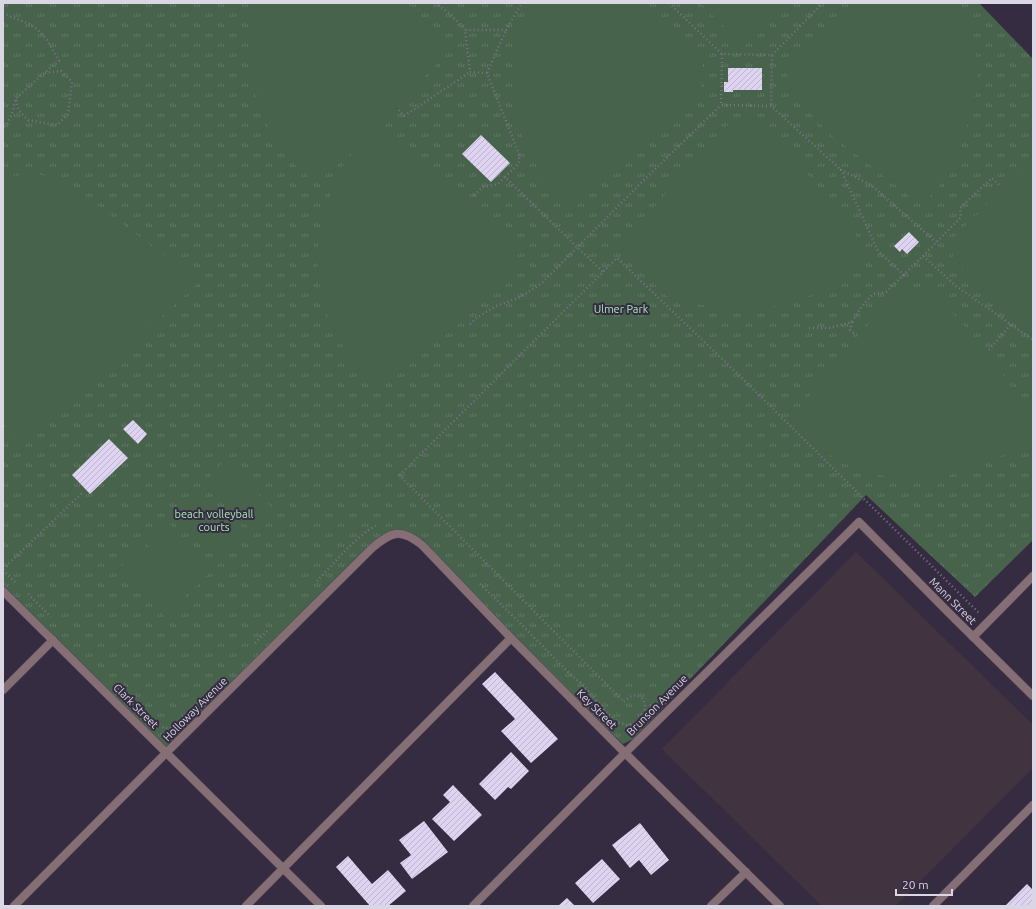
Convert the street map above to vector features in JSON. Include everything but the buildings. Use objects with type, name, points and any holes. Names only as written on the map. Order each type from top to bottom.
[{"type":"street","name":"Mann Street","points":[[859,522],[1033,696]]},
{"type":"street","name":"Brunson Avenue","points":[[473,906],[625,752],[859,522]]},
{"type":"street","name":"Key Street","points":[[396,534],[409,536],[422,545],[511,638],[780,906]]},
{"type":"street","name":"Holloway Avenue","points":[[14,906],[372,548],[383,539],[390,535],[396,534]]},
{"type":"street","points":[[973,637],[1033,576]]},
{"type":"street","name":"Clark Street","points":[[3,591],[321,906]]},
{"type":"street","points":[[246,906],[511,638]]},
{"type":"street","points":[[3,690],[53,640]]},
{"type":"street","points":[[933,906],[1033,805]]},
{"type":"street","points":[[711,906],[746,872]]},
{"type":"path","points":[[435,3],[450,14],[465,30],[470,72]]},
{"type":"path","points":[[474,195],[483,187],[498,184],[519,163],[519,154],[488,73],[506,30],[522,3]]},
{"type":"path","points":[[669,3],[722,54],[772,55]]},
{"type":"path","points":[[771,106],[772,55],[821,5]]},
{"type":"path","points":[[3,13],[33,26],[42,33],[59,61],[16,98],[10,119],[3,128]]},
{"type":"path","points":[[465,30],[506,30]]},
{"type":"path","points":[[470,324],[478,317],[496,306],[518,298],[542,282],[721,105],[722,54]]},
{"type":"path","points":[[16,100],[19,111],[28,120],[57,125],[68,114],[72,82],[61,71],[44,73]]},
{"type":"path","points":[[399,110],[404,116],[470,72],[488,73]]},
{"type":"path","points":[[721,105],[771,106],[841,170],[871,185],[936,242]]},
{"type":"path","points":[[841,170],[878,252],[904,275]]},
{"type":"path","points":[[505,177],[603,272]]},
{"type":"path","points":[[855,334],[850,330],[852,322],[862,306],[873,294],[886,292],[904,275],[961,217],[960,208],[992,178],[1001,187]]},
{"type":"path","points":[[923,256],[956,286],[1033,340]]},
{"type":"path","points":[[643,716],[646,710],[645,703],[642,698],[638,696],[631,696],[624,702],[400,475],[617,258],[742,378],[981,615]]},
{"type":"path","points":[[809,328],[829,328],[852,322]]},
{"type":"path","points":[[989,350],[1011,324]]},
{"type":"path","points":[[20,587],[3,570],[84,492]]},
{"type":"path","points":[[315,584],[353,544],[370,529],[381,524]]},
{"type":"path","points":[[479,583],[568,672],[583,685],[607,713],[618,722],[627,725],[636,723],[640,720]]},
{"type":"path","points":[[25,592],[53,619]]},
{"type":"path","points":[[254,644],[271,628]]},
{"type":"path","points":[[157,724],[164,728],[171,728],[174,726]]},
{"type":"shaded area","points":[[856,552],[1033,725],[1033,768],[896,906],[822,906],[662,749]]},
{"type":"green space","name":"Ulmer Park","points":[[3,3],[979,3],[1033,59],[1033,540],[975,597],[866,495],[633,739],[623,744],[567,691],[460,580],[413,534],[400,530],[386,533],[346,570],[166,747],[3,585]]},
{"type":"green space","points":[[257,3],[406,3],[413,8],[441,39],[441,59],[397,106],[311,178],[294,164],[272,134],[257,98],[253,80],[251,41]]},
{"type":"green space","points":[[530,3],[635,3],[661,23],[702,64],[701,89],[655,137],[568,203],[545,180],[529,153],[518,126],[514,100],[513,73],[518,28]]},
{"type":"green space","points":[[701,3],[787,3],[755,37],[734,37]]},
{"type":"green space","points":[[854,3],[959,3],[969,22],[975,47],[978,70],[975,94],[968,123],[959,153],[946,177],[922,206],[829,133],[786,87],[789,64],[837,17]]},
{"type":"green space","points":[[755,116],[806,172],[872,256],[849,276],[823,291],[768,308],[742,309],[712,307],[686,302],[667,296],[619,250],[689,165],[734,119]]},
{"type":"green space","points":[[377,127],[462,196],[516,247],[514,268],[459,323],[377,391],[350,358],[337,337],[326,313],[320,287],[317,260],[321,226],[329,198],[340,170],[359,145]]},
{"type":"green space","points":[[1033,167],[1033,327],[1005,305],[953,257],[954,237],[1004,188]]},
{"type":"green space","points":[[31,172],[68,183],[199,282],[34,435],[17,439],[3,423],[3,180]]},
{"type":"green space","points":[[927,286],[976,339],[1033,416],[1033,432],[1009,452],[977,468],[952,474],[929,478],[899,479],[874,474],[850,466],[821,450],[789,421],[860,333],[905,288]]},
{"type":"green space","points":[[224,462],[273,509],[252,531],[203,484]]},
{"type":"green space","name":"beach volleyball courts","points":[[195,492],[244,538],[223,560],[174,514]]},
{"type":"green space","points":[[166,521],[214,568],[193,590],[145,543]]},
{"type":"green space","points":[[139,549],[187,595],[166,617],[117,571]]}]
